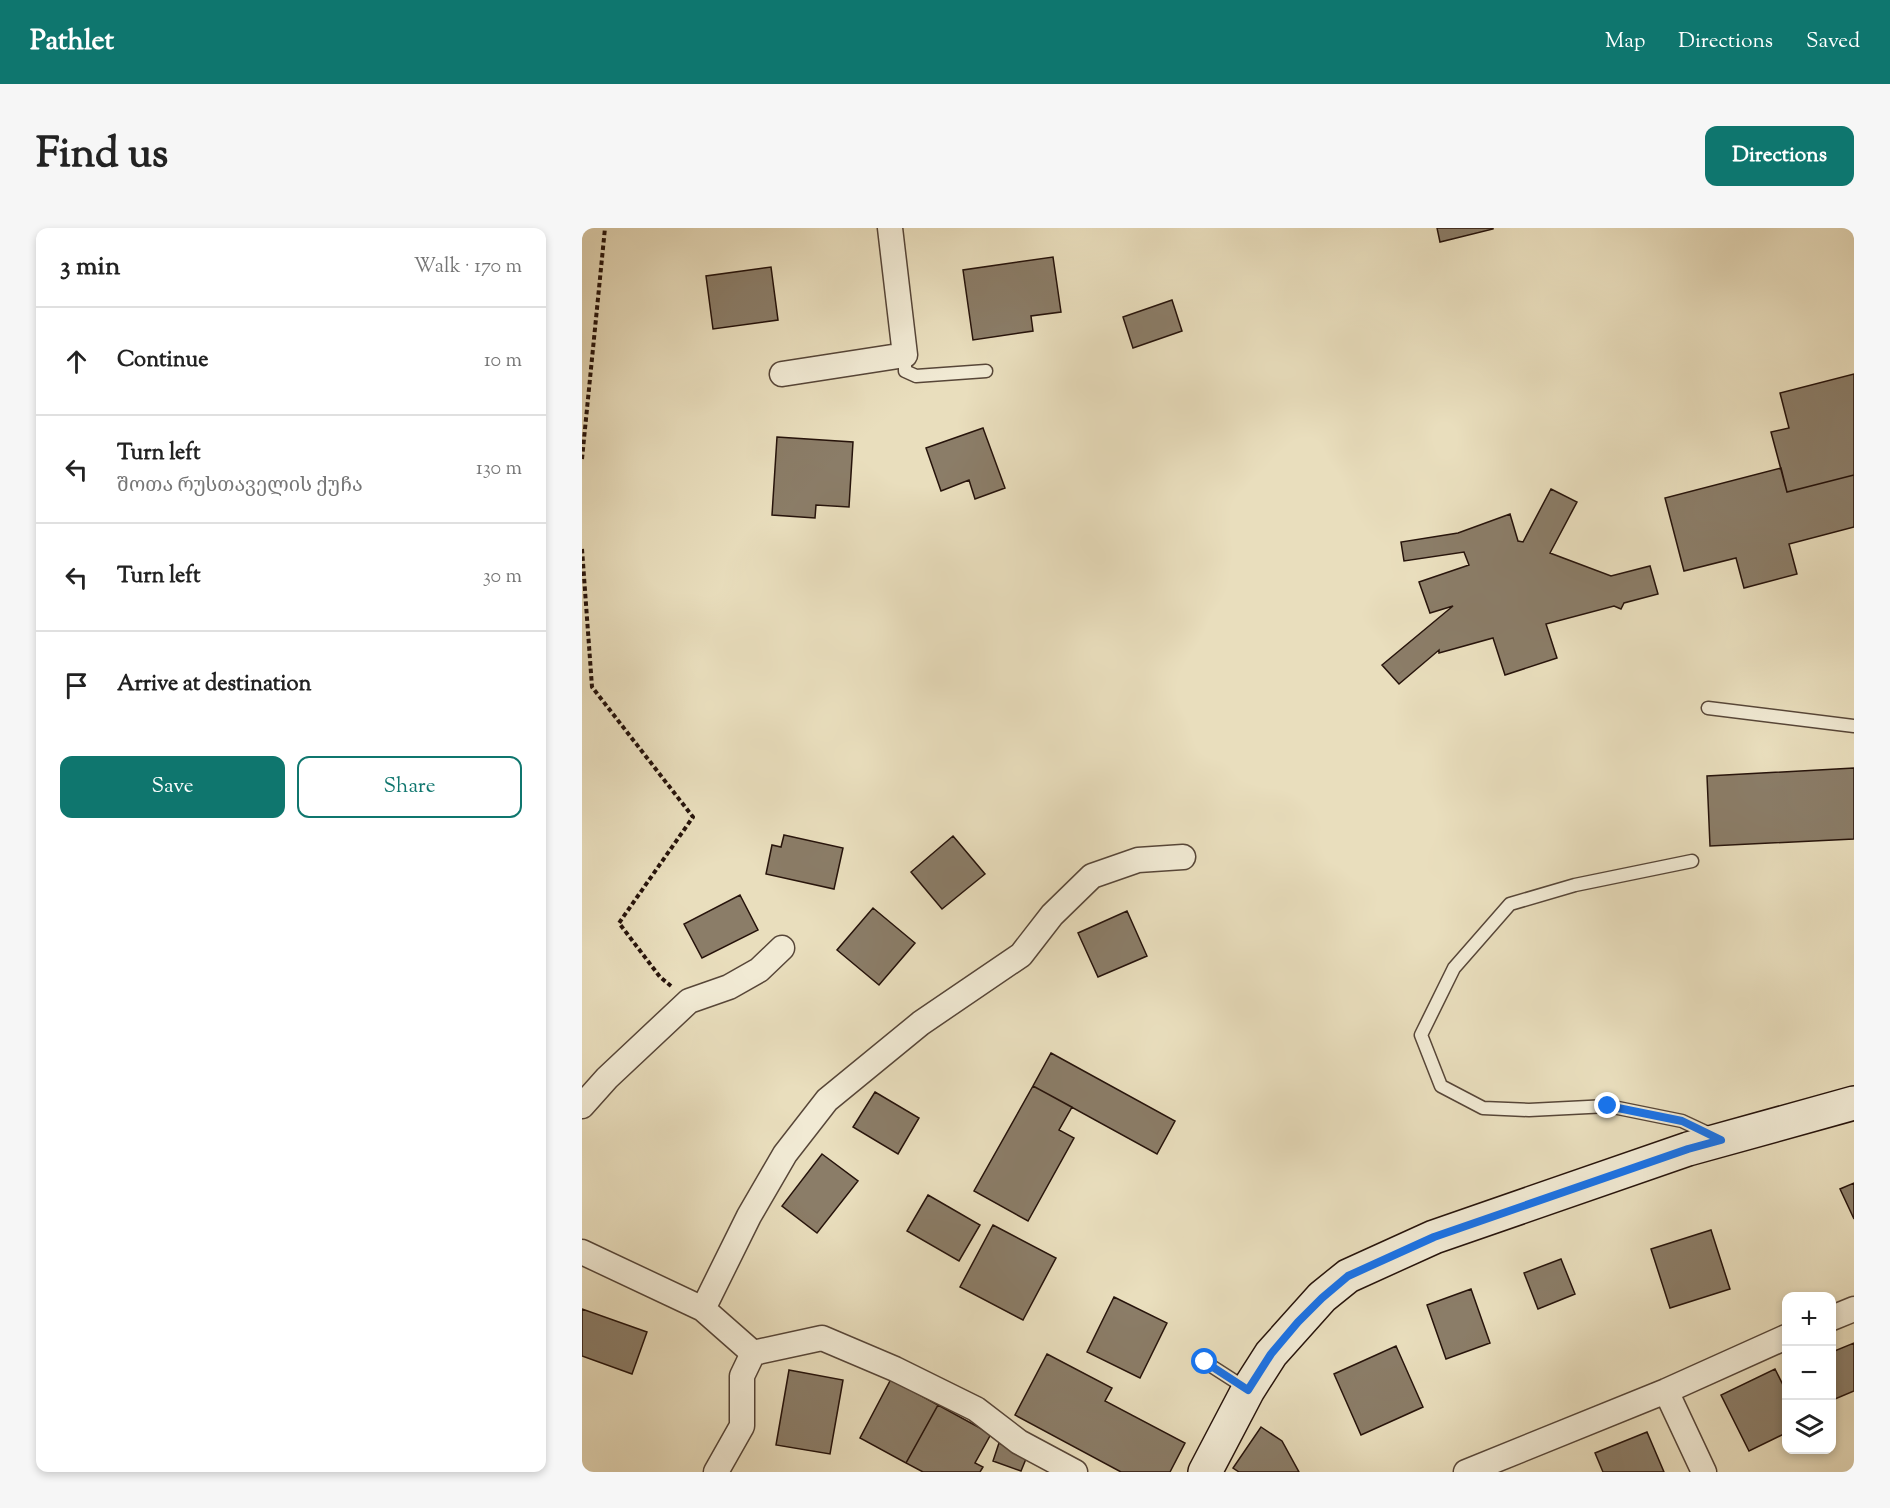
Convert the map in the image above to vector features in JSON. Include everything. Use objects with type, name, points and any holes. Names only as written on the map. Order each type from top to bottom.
[{"type":"main road","points":[[1205,1472],[1248,1390],[1271,1354],[1298,1322],[1348,1276],[1434,1237],[1688,1149],[1854,1103]]},
{"type":"street","points":[[782,374],[905,355],[890,228]]},
{"type":"street","points":[[703,1309],[749,1216],[785,1154],[827,1100],[921,1023],[1021,955],[1052,915],[1092,876],[1138,860],[1183,857]]},
{"type":"street","points":[[582,1106],[607,1078],[688,1001],[729,987],[759,970],[782,948]]},
{"type":"street","points":[[582,1252],[703,1309],[753,1353]]},
{"type":"street","points":[[1836,1316],[1854,1309]]},
{"type":"street","points":[[753,1353],[822,1338],[895,1369],[976,1409],[1019,1442],[1075,1472]]},
{"type":"street","points":[[1466,1472],[1666,1392],[1782,1339]]},
{"type":"street","points":[[716,1472],[742,1426],[742,1376],[753,1353]]},
{"type":"street","points":[[1666,1392],[1704,1472]]},
{"type":"lane","points":[[905,355],[905,371],[916,376],[986,371]]},
{"type":"lane","points":[[1708,708],[1854,726]]},
{"type":"lane","points":[[1692,861],[1575,885],[1510,904],[1454,968],[1420,1035],[1441,1086],[1483,1108],[1529,1110],[1608,1106],[1682,1121],[1721,1140]]},
{"type":"lane","points":[[1205,1362],[1248,1390]]},
{"type":"path","points":[[582,459],[605,228]]},
{"type":"path","points":[[582,549],[592,687],[693,816],[619,923],[660,976],[688,1001]]},
{"type":"building","points":[[1437,228],[1493,228],[1493,229],[1440,242]]},
{"type":"building","points":[[1053,257],[1061,312],[1031,316],[1033,331],[973,340],[963,270]]},
{"type":"building","points":[[771,267],[778,320],[713,329],[706,276]]},
{"type":"building","points":[[1172,300],[1182,331],[1133,348],[1123,317]]},
{"type":"building","points":[[1854,374],[1854,475],[1787,492],[1771,432],[1789,428],[1780,393]]},
{"type":"building","points":[[983,428],[1005,488],[975,499],[969,480],[941,491],[926,448]]},
{"type":"building","points":[[777,437],[853,442],[849,507],[816,505],[815,518],[772,515]]},
{"type":"building","points":[[1781,468],[1787,492],[1854,475],[1854,527],[1789,544],[1797,574],[1744,588],[1736,558],[1684,571],[1665,498]]},
{"type":"building","points":[[1551,489],[1577,502],[1550,553],[1611,576],[1650,566],[1658,594],[1624,603],[1621,609],[1614,606],[1546,624],[1557,658],[1505,675],[1493,638],[1439,653],[1439,650],[1399,684],[1382,665],[1453,606],[1430,613],[1419,582],[1469,565],[1464,552],[1404,561],[1401,542],[1458,533],[1510,514],[1518,541],[1523,542]]},
{"type":"building","points":[[1854,768],[1854,839],[1710,846],[1707,776]]},
{"type":"building","points":[[784,835],[843,848],[834,889],[766,874],[772,845],[781,847]]},
{"type":"building","points":[[953,836],[985,874],[942,909],[911,872]]},
{"type":"building","points":[[740,895],[758,930],[702,958],[684,924]]},
{"type":"building","points":[[873,908],[915,943],[879,985],[837,950]]},
{"type":"building","points":[[1127,911],[1147,956],[1098,977],[1078,933]]},
{"type":"building","points":[[1051,1053],[1175,1121],[1157,1154],[1033,1086]]},
{"type":"building","points":[[1033,1086],[1072,1107],[1059,1130],[1074,1138],[1028,1221],[974,1191]]},
{"type":"building","points":[[875,1092],[919,1118],[898,1154],[853,1127]]},
{"type":"building","points":[[822,1154],[858,1181],[817,1233],[782,1206]]},
{"type":"building","points":[[1854,1183],[1854,1219],[1840,1189]]},
{"type":"building","points":[[928,1195],[980,1225],[959,1261],[907,1231]]},
{"type":"building","points":[[993,1225],[1056,1258],[1023,1320],[960,1287]]},
{"type":"building","points":[[1711,1230],[1730,1289],[1670,1308],[1651,1249]]},
{"type":"building","points":[[1561,1259],[1575,1294],[1538,1309],[1524,1273]]},
{"type":"building","points":[[1471,1289],[1490,1343],[1446,1359],[1427,1305]]},
{"type":"building","points":[[1114,1297],[1167,1323],[1140,1378],[1087,1352]]},
{"type":"building","points":[[582,1309],[647,1332],[632,1374],[582,1356]]},
{"type":"building","points":[[1854,1343],[1854,1391],[1836,1399],[1836,1350]]},
{"type":"building","points":[[1396,1346],[1423,1407],[1361,1435],[1334,1374]]},
{"type":"building","points":[[1047,1354],[1112,1388],[1105,1401],[1185,1443],[1170,1472],[1121,1472],[1015,1415]]},
{"type":"building","points":[[1775,1369],[1782,1383],[1782,1435],[1749,1451],[1721,1395]]},
{"type":"building","points":[[789,1370],[843,1380],[830,1454],[776,1445]]},
{"type":"building","points":[[891,1379],[938,1405],[906,1463],[860,1438]]},
{"type":"building","points":[[938,1405],[991,1434],[975,1463],[983,1467],[980,1472],[923,1472],[906,1463]]},
{"type":"building","points":[[1261,1427],[1282,1441],[1299,1472],[1239,1472],[1233,1468]]},
{"type":"building","points":[[1647,1432],[1664,1472],[1603,1472],[1595,1453]]},
{"type":"building","points":[[999,1443],[1028,1454],[1021,1471],[993,1461]]},
{"type":"route","points":[[1205,1362],[1248,1390],[1271,1354],[1298,1322],[1348,1276],[1434,1237],[1688,1149],[1721,1140],[1682,1121],[1608,1106]]}]
